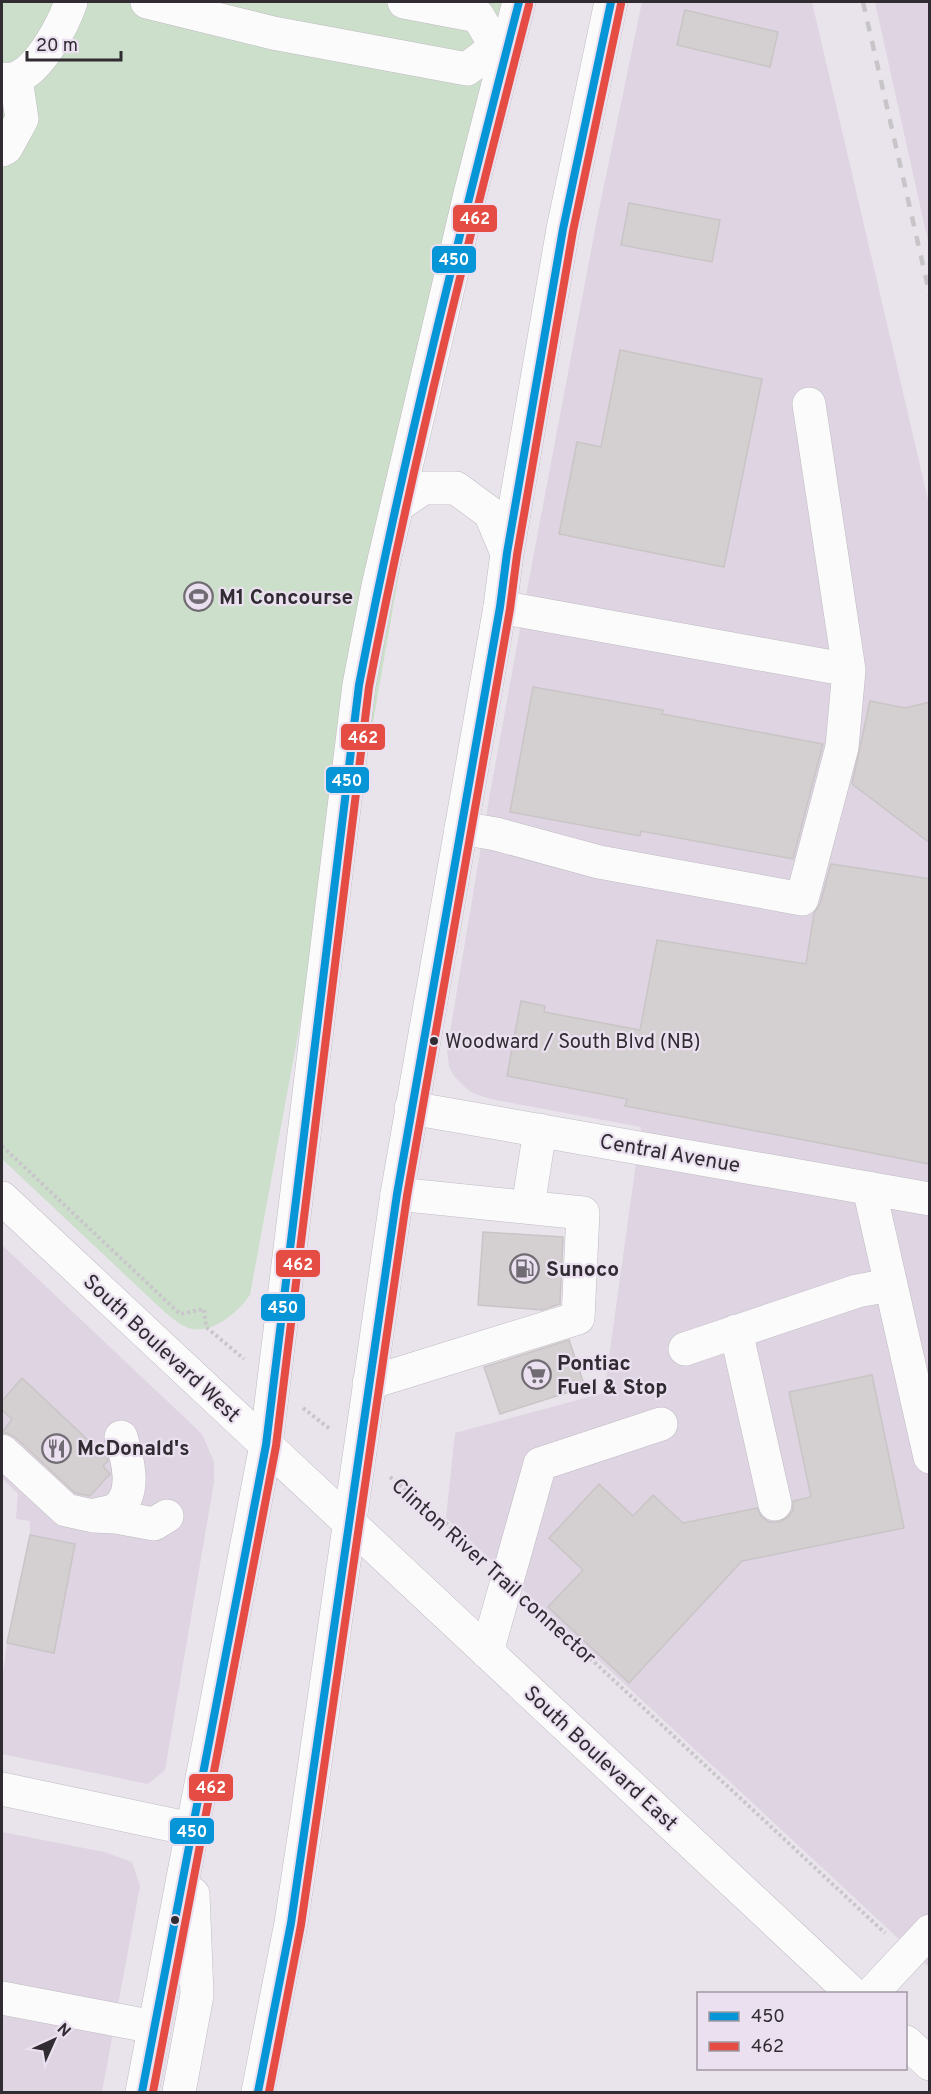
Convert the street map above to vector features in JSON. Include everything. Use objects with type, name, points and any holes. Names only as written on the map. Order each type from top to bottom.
[{"type":"main road","points":[[2,150],[6,148],[22,119],[9,79],[34,65],[53,41],[71,2]]},
{"type":"main road","points":[[147,2],[273,33],[467,69],[501,50]]},
{"type":"main road","points":[[404,2],[478,16],[501,50]]},
{"type":"main road","points":[[142,2092],[266,1445],[359,685],[378,586],[470,194],[501,50],[519,2]]},
{"type":"main road","points":[[258,2092],[291,1923],[304,1841],[369,1383],[411,1108],[500,607],[507,554],[563,229],[611,2]]},
{"type":"main road","points":[[461,828],[496,834],[599,862],[802,898],[842,747],[849,670],[809,404]]},
{"type":"main road","points":[[397,506],[423,488],[456,488],[490,513],[507,554]]},
{"type":"main road","points":[[500,607],[849,670]]},
{"type":"main road","name":"Central Avenue","points":[[411,1108],[930,1199]]},
{"type":"main road","points":[[528,1207],[540,1130]]},
{"type":"main road","points":[[869,1188],[930,1457]]},
{"type":"main road","points":[[369,1383],[578,1318],[583,1213],[397,1194]]},
{"type":"main road","name":"South Boulevard West","points":[[2,1198],[349,1522]]},
{"type":"main road","points":[[685,1349],[857,1291],[890,1285]]},
{"type":"main road","points":[[736,1331],[775,1504]]},
{"type":"main road","points":[[487,1652],[540,1464],[662,1424]]},
{"type":"main road","points":[[93,1516],[113,1511],[121,1504],[128,1489],[126,1453],[121,1437]]},
{"type":"main road","points":[[2,1451],[66,1510],[93,1516],[116,1516],[153,1524],[167,1516]]},
{"type":"main road","name":"South Boulevard East","points":[[349,1522],[851,1992]]},
{"type":"main road","points":[[2,1789],[191,1829]]},
{"type":"main road","points":[[179,2092],[197,1995],[191,1829]]},
{"type":"main road","points":[[873,1992],[930,1931]]},
{"type":"main road","points":[[2,1998],[154,2027]]},
{"type":"main road","points":[[907,2043],[930,2064]]},
{"type":"path","name":"Clinton River Trail connector","points":[[2,1146],[180,1314],[204,1309],[206,1327],[443,1520],[908,1954]]},
{"type":"shaded area","points":[[642,2],[812,2],[929,504],[929,1967],[446,1518],[455,1433],[604,1393],[641,1127],[475,1094],[454,1076],[449,1066],[447,1050],[489,799],[531,569],[597,219]]},
{"type":"shaded area","points":[[875,2],[929,2],[929,246]]},
{"type":"shaded area","points":[[2,1245],[202,1434],[214,1462],[214,1482],[165,1770],[148,1784],[2,1754],[2,1682],[7,1643],[30,1535],[30,1521],[16,1519],[18,1494],[2,1478]]},
{"type":"shaded area","points":[[2,1832],[104,1852],[132,1862],[140,1886],[102,2092],[2,2092]]},
{"type":"green space","name":"M1 Concourse","points":[[2,2],[508,2],[436,361],[354,832],[310,969],[250,1295],[229,1317],[211,1327],[201,1329],[191,1329],[169,1315],[2,1159]]},
{"type":"building","points":[[685,10],[778,32],[770,67],[677,45]]},
{"type":"building","points":[[629,203],[720,220],[712,262],[621,245]]},
{"type":"building","points":[[620,350],[762,379],[724,567],[559,534],[577,442],[601,447]]},
{"type":"building","points":[[533,687],[663,710],[662,714],[823,744],[793,859],[641,831],[640,836],[510,812]]},
{"type":"building","points":[[870,701],[905,708],[930,702],[930,843],[852,784]]},
{"type":"building","points":[[831,864],[930,879],[930,1164],[625,1106],[627,1099],[507,1076],[521,1001],[545,1006],[544,1012],[640,1030],[657,940],[806,964],[814,913],[820,904]]},
{"type":"building","points":[[483,1232],[563,1237],[560,1304],[542,1310],[478,1305]]},
{"type":"building","points":[[569,1340],[585,1387],[500,1414],[484,1367]]},
{"type":"building","points":[[872,1375],[904,1528],[742,1561],[629,1683],[548,1607],[583,1570],[549,1538],[599,1484],[633,1516],[653,1495],[683,1523],[757,1508],[761,1516],[769,1522],[780,1522],[793,1510],[793,1501],[811,1497],[789,1392]]},
{"type":"building","name":"McDonald's","points":[[22,1378],[107,1458],[108,1461],[103,1466],[110,1474],[90,1496],[75,1493],[15,1437],[2,1433],[12,1419],[2,1410],[2,1401]]},
{"type":"building","points":[[30,1535],[75,1544],[54,1653],[7,1643]]},
{"type":"railway","points":[[863,2],[930,296]]},
{"type":"transit line","name":"450","points":[[142,2092],[266,1445],[359,685],[394,513],[454,257],[519,2]]},
{"type":"transit line","name":"450","points":[[258,2092],[291,1923],[397,1194],[500,607],[507,553],[563,229],[611,2]]},
{"type":"transit line","name":"462","points":[[269,2092],[301,1925],[407,1196],[510,609],[517,555],[573,231],[621,4]]},
{"type":"transit line","name":"462","points":[[153,2092],[276,1446],[369,687],[404,515],[464,259],[529,5]]},
{"type":"place","name":"M1 Concourse","points":[[198,597]]},
{"type":"place","name":"Woodward / South Blvd (NB)","points":[[434,1041]]},
{"type":"place","name":"Sunoco","points":[[525,1269]]},
{"type":"place","name":"Pontiac Fuel & Stop","points":[[536,1375]]},
{"type":"place","name":"McDonald's","points":[[56,1448]]}]
